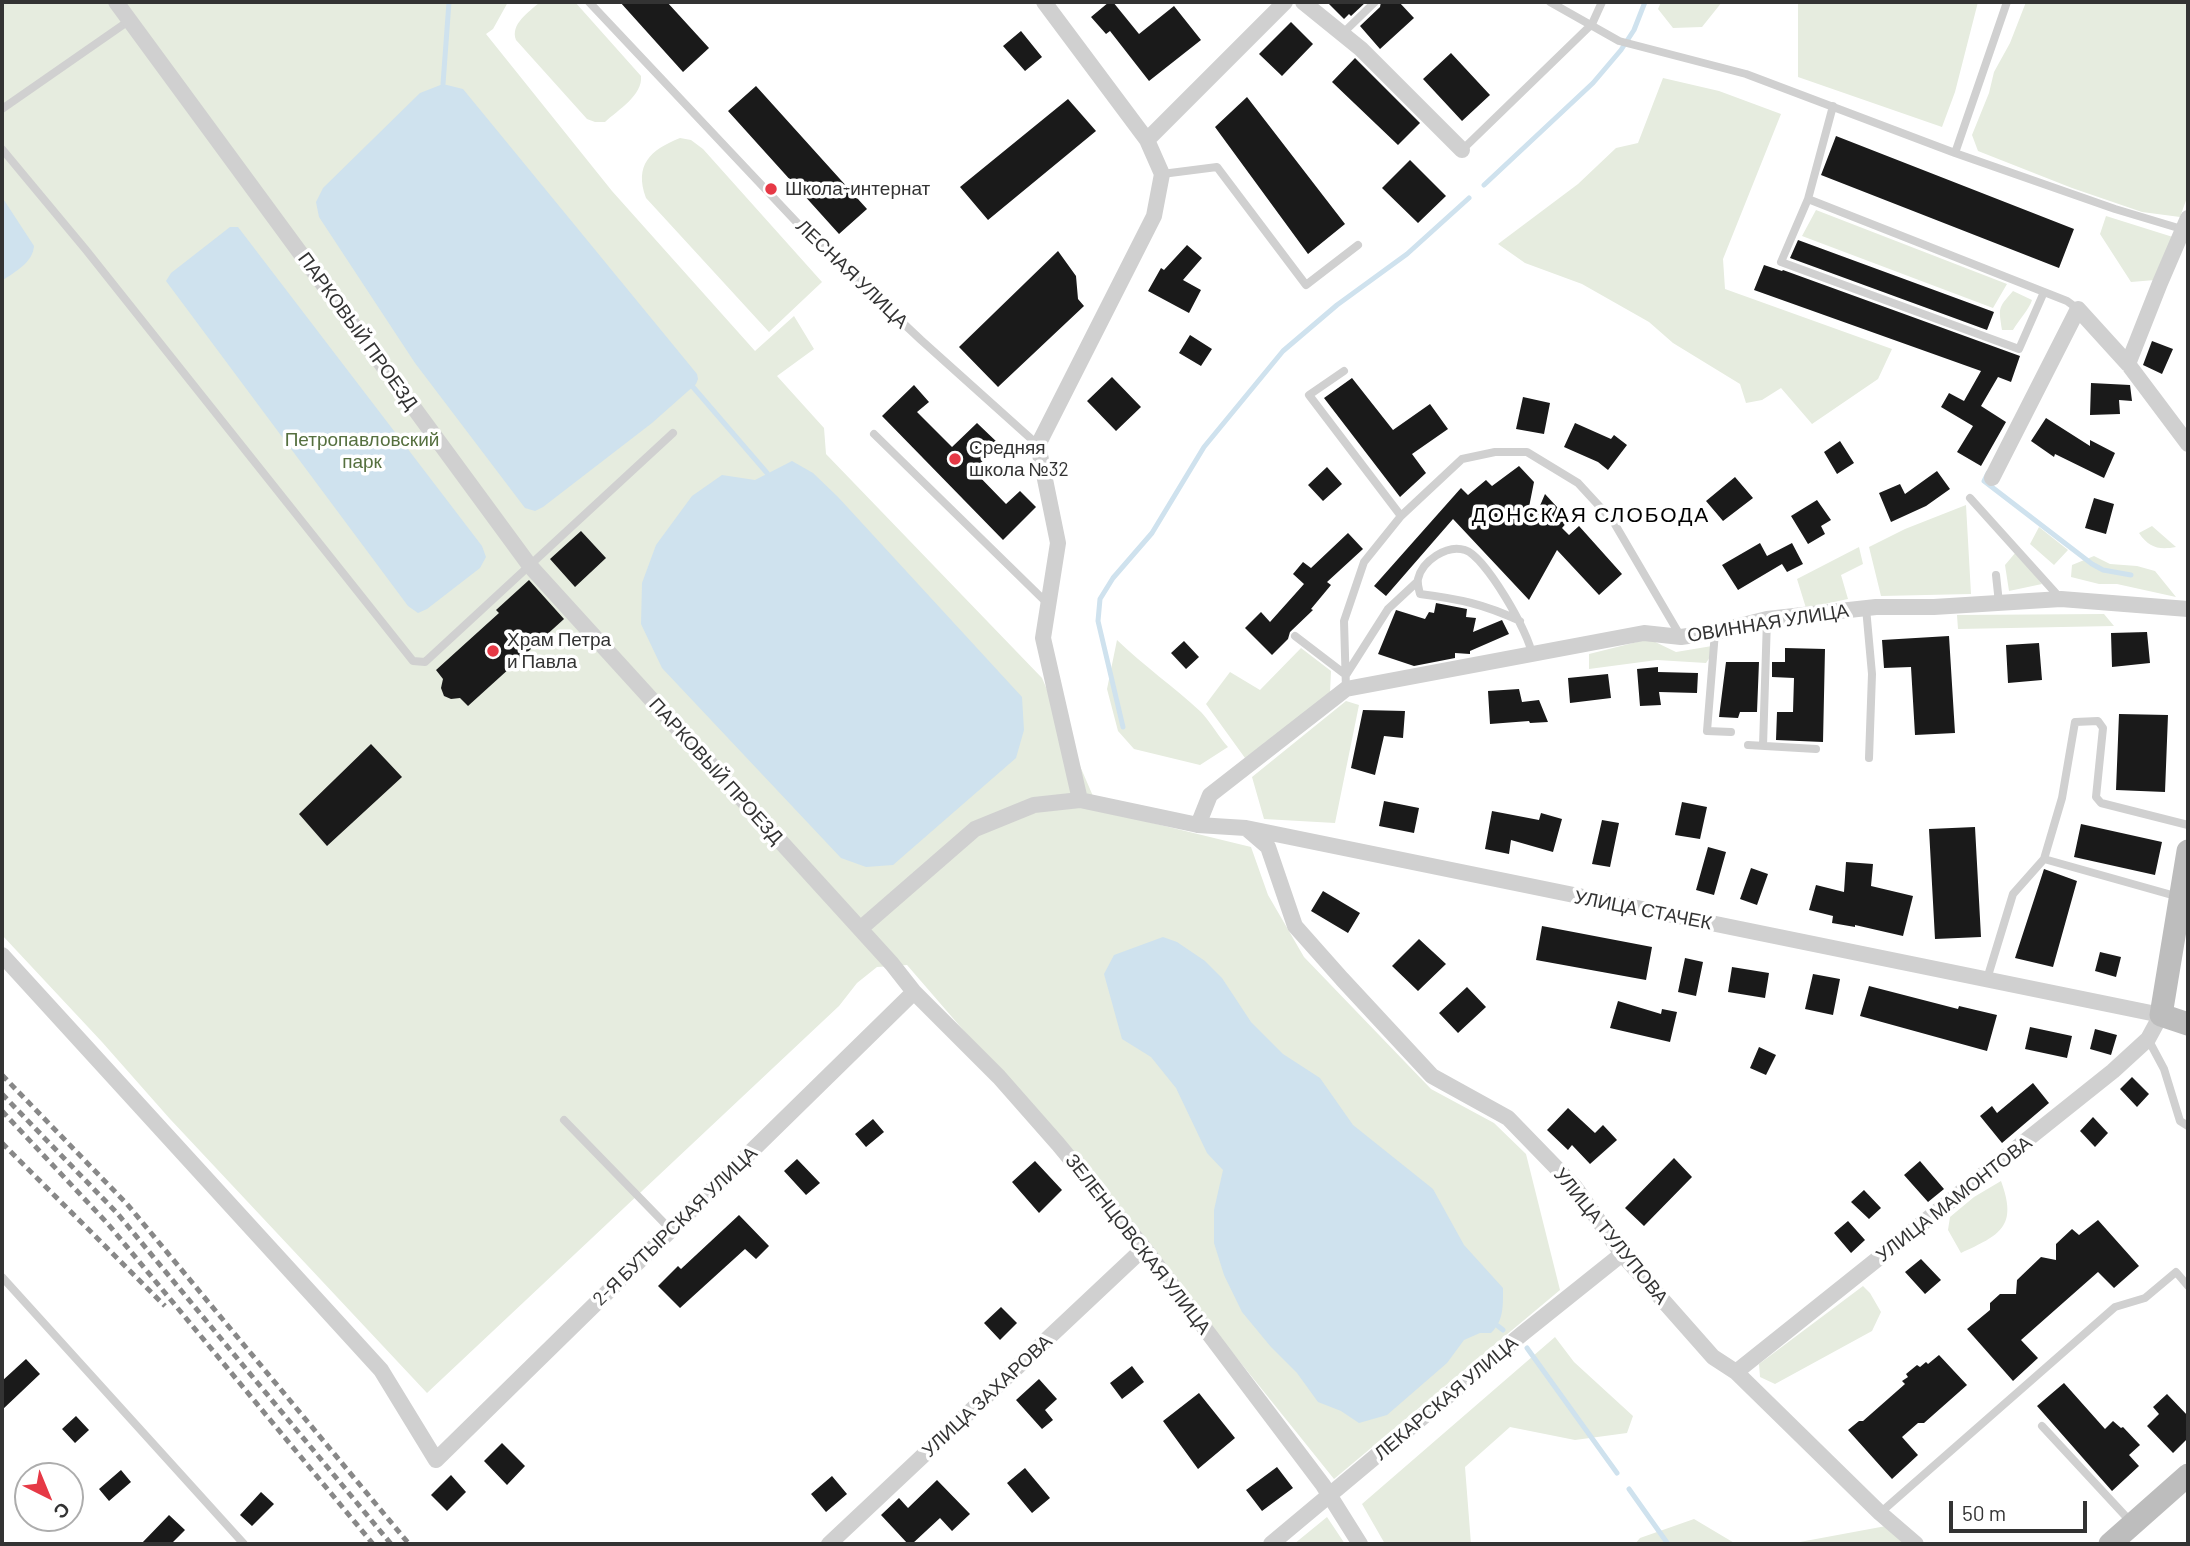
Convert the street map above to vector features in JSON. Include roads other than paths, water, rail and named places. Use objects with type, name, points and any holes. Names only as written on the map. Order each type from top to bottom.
[{"type":"street","name":"ПАРКОВЫЙ ПРОЕЗД","points":[[116,2],[530,566],[892,964]]},
{"type":"street","points":[[1044,2],[1147,140],[1162,174],[1154,216],[1038,445],[1058,542],[1043,638],[1088,802]]},
{"type":"street","points":[[1147,140],[1285,2]]},
{"type":"street","points":[[1303,2],[1361,49],[1462,150]]},
{"type":"street","points":[[2129,365],[2160,283],[2187,226]]},
{"type":"street","points":[[1992,478],[2078,309],[2129,365],[2187,440]]},
{"type":"street","name":"ОВИННАЯ УЛИЦА","points":[[1198,825],[1210,795],[1346,682],[1532,655],[1644,633],[1681,637],[1767,620],[1866,608],[2061,599],[2188,609]]},
{"type":"street","name":"УЛИЦА СТАЧЕК","points":[[860,929],[975,829],[1034,805],[1088,802],[1198,825],[1246,828],[2161,1015],[2188,1024]]},
{"type":"street","name":"УЛИЦА ТУЛУПОВА","points":[[1246,828],[1268,847],[1295,926],[1432,1076],[1508,1118],[1575,1187],[1622,1254],[1713,1357],[1736,1372],[1880,1513],[1916,1544]]},
{"type":"street","points":[[2161,1015],[2188,851]]},
{"type":"street","name":"2-Я БУТЫРСКАЯ УЛИЦА","points":[[2,955],[382,1370],[436,1460],[914,992]]},
{"type":"street","name":"ЗЕЛЕНЦОВСКАЯ УЛИЦА","points":[[892,964],[914,992],[999,1077],[1144,1248],[1324,1485],[1360,1544]]},
{"type":"street","name":"УЛИЦА МАМОНТОВА","points":[[1736,1372],[2022,1145],[2148,1039],[2161,1015]]},
{"type":"street","name":"УЛИЦА ЗАХАРОВА","points":[[829,1544],[1144,1248]]},
{"type":"street","name":"ЛЕКАРСКАЯ УЛИЦА","points":[[1271,1544],[1622,1254]]},
{"type":"street","points":[[2110,1544],[2188,1475]]},
{"type":"lane","name":"ЛЕСНАЯ УЛИЦА","points":[[589,2],[803,229],[921,341],[1038,445]]},
{"type":"lane","points":[[1342,34],[1375,2]]},
{"type":"lane","points":[[1550,2],[1619,41],[1746,74],[1955,153],[2115,209],[2187,226]]},
{"type":"lane","points":[[1462,150],[1592,24],[1602,2]]},
{"type":"lane","points":[[1955,153],[2007,2]]},
{"type":"lane","points":[[2,109],[130,20]]},
{"type":"lane","points":[[1833,106],[1808,199],[1781,261],[2019,349],[2044,292]]},
{"type":"lane","points":[[2,149],[86,250],[412,661],[425,663],[673,433]]},
{"type":"lane","points":[[1162,174],[1217,167],[1306,285],[1358,244]]},
{"type":"lane","points":[[1808,199],[2067,301],[2078,309]]},
{"type":"lane","points":[[1344,371],[1309,395],[1401,516]]},
{"type":"lane","points":[[874,434],[1048,604]]},
{"type":"lane","points":[[1346,682],[1344,621],[1364,562],[1401,516],[1462,459],[1495,452],[1527,452],[1578,484],[1612,521],[1681,637]]},
{"type":"lane","points":[[1970,498],[2061,599]]},
{"type":"lane","points":[[1346,682],[1388,610],[1417,582],[1422,569],[1431,559],[1451,548],[1467,550],[1485,568],[1520,621],[1531,645],[1532,655]]},
{"type":"lane","points":[[1996,575],[1999,603]]},
{"type":"lane","points":[[1417,582],[1420,594],[1490,607],[1520,621]]},
{"type":"lane","points":[[1866,608],[1871,674],[1869,758]]},
{"type":"lane","points":[[1763,746],[1767,620]]},
{"type":"lane","points":[[1715,632],[1707,731],[1731,732]]},
{"type":"lane","points":[[1295,636],[1346,682]]},
{"type":"lane","points":[[1987,979],[2013,894],[2044,859],[2062,798],[2073,724],[2078,720],[2098,721],[2103,728],[2096,797],[2099,801],[2188,825]]},
{"type":"lane","points":[[1748,745],[1815,749]]},
{"type":"lane","points":[[2044,859],[2181,897]]},
{"type":"lane","points":[[2148,1039],[2164,1069],[2180,1121],[2188,1126]]},
{"type":"lane","points":[[564,1120],[671,1230]]},
{"type":"lane","points":[[1880,1513],[2115,1307],[2146,1298],[2176,1272],[2188,1286]]},
{"type":"lane","points":[[2,1277],[244,1544]]},
{"type":"lane","points":[[2042,1426],[2133,1524]]},
{"type":"water","points":[[443,84],[463,89],[697,374],[696,384],[652,423],[535,511],[525,508],[415,363],[319,217],[316,202],[323,188],[420,93]]},
{"type":"water","points":[[2,197],[34,246],[27,262],[2,281]]},
{"type":"water","points":[[230,227],[238,227],[482,546],[486,557],[480,568],[427,609],[418,613],[408,606],[166,281],[171,273]]},
{"type":"water","points":[[792,461],[813,473],[838,497],[1022,697],[1024,730],[1016,758],[893,865],[866,867],[841,858],[662,668],[641,624],[642,583],[656,545],[692,496],[722,475],[755,480]]},
{"type":"water","points":[[1163,937],[1177,942],[1205,961],[1222,978],[1251,1022],[1283,1054],[1320,1078],[1353,1125],[1433,1189],[1464,1245],[1503,1288],[1501,1318],[1491,1333],[1480,1333],[1464,1340],[1447,1363],[1387,1415],[1359,1423],[1341,1411],[1318,1402],[1297,1373],[1242,1312],[1224,1275],[1214,1243],[1214,1210],[1223,1170],[1207,1153],[1176,1088],[1151,1057],[1122,1039],[1104,974],[1114,955]]},
{"type":"waterway","points":[[443,84],[449,2]]},
{"type":"waterway","points":[[1484,185],[1593,83],[1634,30],[1645,2]]},
{"type":"waterway","points":[[1123,727],[1098,621],[1100,599],[1113,578],[1152,533],[1204,447],[1283,351],[1337,305],[1407,254],[1469,198]]},
{"type":"waterway","points":[[693,387],[767,473]]},
{"type":"waterway","points":[[1988,473],[1984,481],[2092,564],[2103,570],[2131,575]]},
{"type":"waterway","points":[[1498,1326],[1503,1330]]},
{"type":"waterway","points":[[1527,1348],[1617,1473]]},
{"type":"waterway","points":[[1629,1489],[1668,1544]]},
{"type":"railway","points":[[2,1075],[127,1204],[409,1544]]},
{"type":"railway","points":[[2,1094],[117,1213],[391,1544]]},
{"type":"railway","points":[[2,1111],[108,1224],[373,1544]]},
{"type":"railway","points":[[2,1143],[165,1306]]},
{"type":"place","name":"Школа-интернат","points":[[771,189]]},
{"type":"place","name":"Средняя школа №32","points":[[955,459]]},
{"type":"place","name":"Храм Петра и Павла","points":[[493,651]]},
{"type":"district","name":"ДОНСКАЯ СЛОБОДА","points":[[1591,515]]},
{"type":"park label","name":"Петропавловский парк","points":[[362,451]]}]
